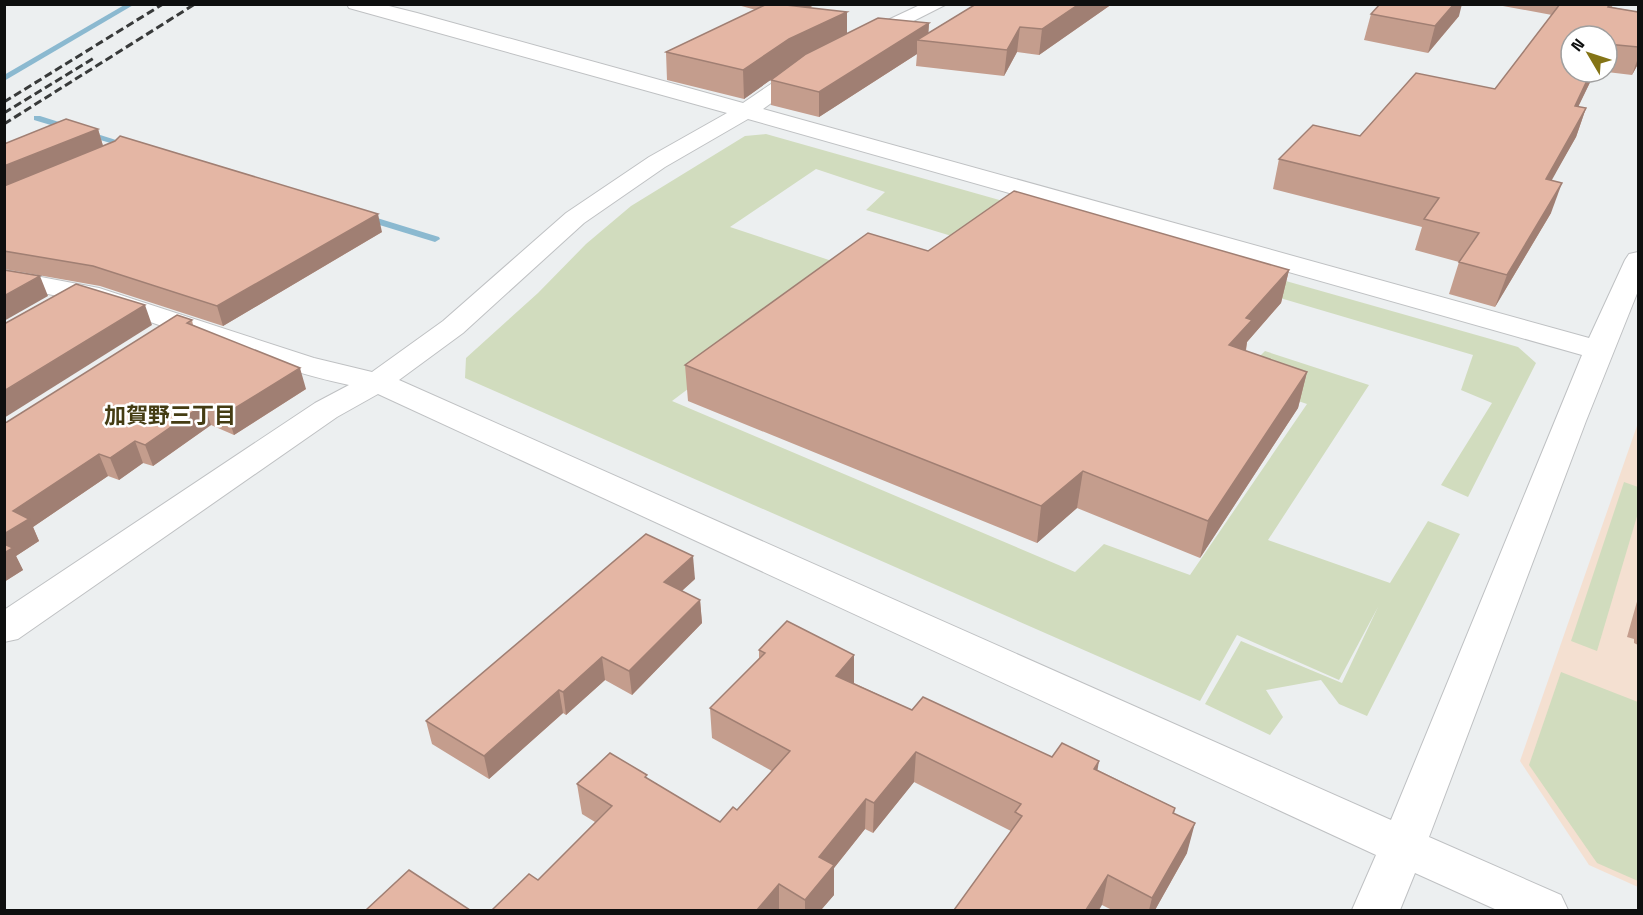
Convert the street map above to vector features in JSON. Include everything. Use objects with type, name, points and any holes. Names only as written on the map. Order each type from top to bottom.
[{"type":"street","points":[[356,4],[410,17],[1598,350]]},
{"type":"street","points":[[410,17],[443,4]]},
{"type":"street","points":[[4,629],[316,417],[377,382],[453,327],[575,218],[657,162],[746,111],[798,72],[938,4]]},
{"type":"street","points":[[1376,910],[1404,847],[1598,350],[1638,260]]},
{"type":"street","points":[[4,278],[79,292],[309,366],[377,382],[1544,910]]},
{"type":"street","points":[[42,314],[79,292]]},
{"type":"street","points":[[149,341],[178,323]]},
{"type":"shaded area","points":[[1638,423],[1638,887],[1589,865],[1520,761]]},
{"type":"green space","points":[[766,134],[1518,347],[1536,363],[1468,497],[1441,485],[1492,403],[1461,390],[1473,355],[1002,216],[968,241],[866,210],[885,192],[816,169],[730,227],[850,267],[672,401],[1075,572],[1104,544],[1190,575],[1307,404],[1236,380],[1265,351],[1369,385],[1268,540],[1390,583],[1428,521],[1460,534],[1367,716],[1339,704],[1321,680],[1266,690],[1283,717],[1270,735],[1205,704],[1241,641],[1342,683],[1378,607],[1339,680],[1237,635],[1200,701],[465,378],[466,358],[538,293],[586,244],[631,206],[745,136]]},
{"type":"green space","points":[[1624,482],[1638,487],[1638,513],[1597,651],[1571,641]]},
{"type":"green space","points":[[1561,672],[1638,702],[1638,881],[1597,863],[1529,765]]},
{"type":"building","points":[[767,4],[847,12],[789,39],[743,70],[666,52]]},
{"type":"building","points":[[976,4],[1079,4],[1042,29],[1020,27],[1007,50],[917,40]]},
{"type":"building","points":[[1380,4],[1454,4],[1435,26],[1371,14]]},
{"type":"building","points":[[1560,4],[1610,4],[1608,7],[1638,12],[1638,47],[1619,45],[1619,24],[1559,24],[1559,84],[1585,84],[1575,106],[1586,108],[1546,179],[1562,183],[1507,275],[1459,262],[1479,233],[1424,219],[1439,198],[1279,159],[1313,125],[1360,136],[1416,73],[1495,89]]},
{"type":"building","points":[[878,18],[929,23],[819,92],[771,80],[806,54]]},
{"type":"building","points":[[66,119],[98,129],[4,166],[4,144]]},
{"type":"building","points":[[120,136],[378,214],[217,306],[93,266],[4,251],[4,186],[115,141]]},
{"type":"building","points":[[1014,191],[1289,270],[1246,318],[1252,320],[1229,345],[1307,372],[1208,521],[1083,471],[1041,506],[685,365],[868,233],[928,251]]},
{"type":"building","points":[[4,270],[40,276],[4,296]]},
{"type":"building","points":[[76,284],[145,305],[4,391],[4,324]]},
{"type":"building","points":[[177,315],[192,320],[187,323],[300,368],[227,413],[204,404],[145,445],[135,441],[110,458],[99,454],[13,511],[29,519],[4,534],[4,423]]},
{"type":"building","points":[[646,534],[693,556],[664,582],[700,600],[629,671],[602,657],[563,692],[559,690],[484,756],[426,721]]},
{"type":"building","points":[[4,544],[13,548],[4,553]]},
{"type":"building","points":[[787,621],[854,655],[836,676],[912,710],[923,697],[1052,757],[1062,743],[1099,761],[1094,769],[1175,808],[1173,813],[1195,823],[1152,898],[1108,875],[1086,910],[954,910],[1022,816],[1015,812],[1021,804],[916,752],[874,803],[866,799],[819,857],[834,865],[805,900],[779,884],[757,910],[492,910],[529,874],[538,880],[612,806],[577,784],[610,753],[720,822],[733,807],[737,810],[790,751],[710,708],[765,653],[759,650]]},
{"type":"building","points":[[409,870],[470,910],[366,910]]},
{"type":"waterway","points":[[4,79],[132,4]]},
{"type":"waterway","points":[[37,118],[130,146]]},
{"type":"waterway","points":[[364,217],[435,239]]},
{"type":"railway","points":[[4,102],[163,4]]},
{"type":"railway","points":[[4,124],[195,4]]},
{"type":"railway","points":[[4,113],[94,58]]},
{"type":"district","name":"加賀野三丁目","points":[[170,415]]}]
